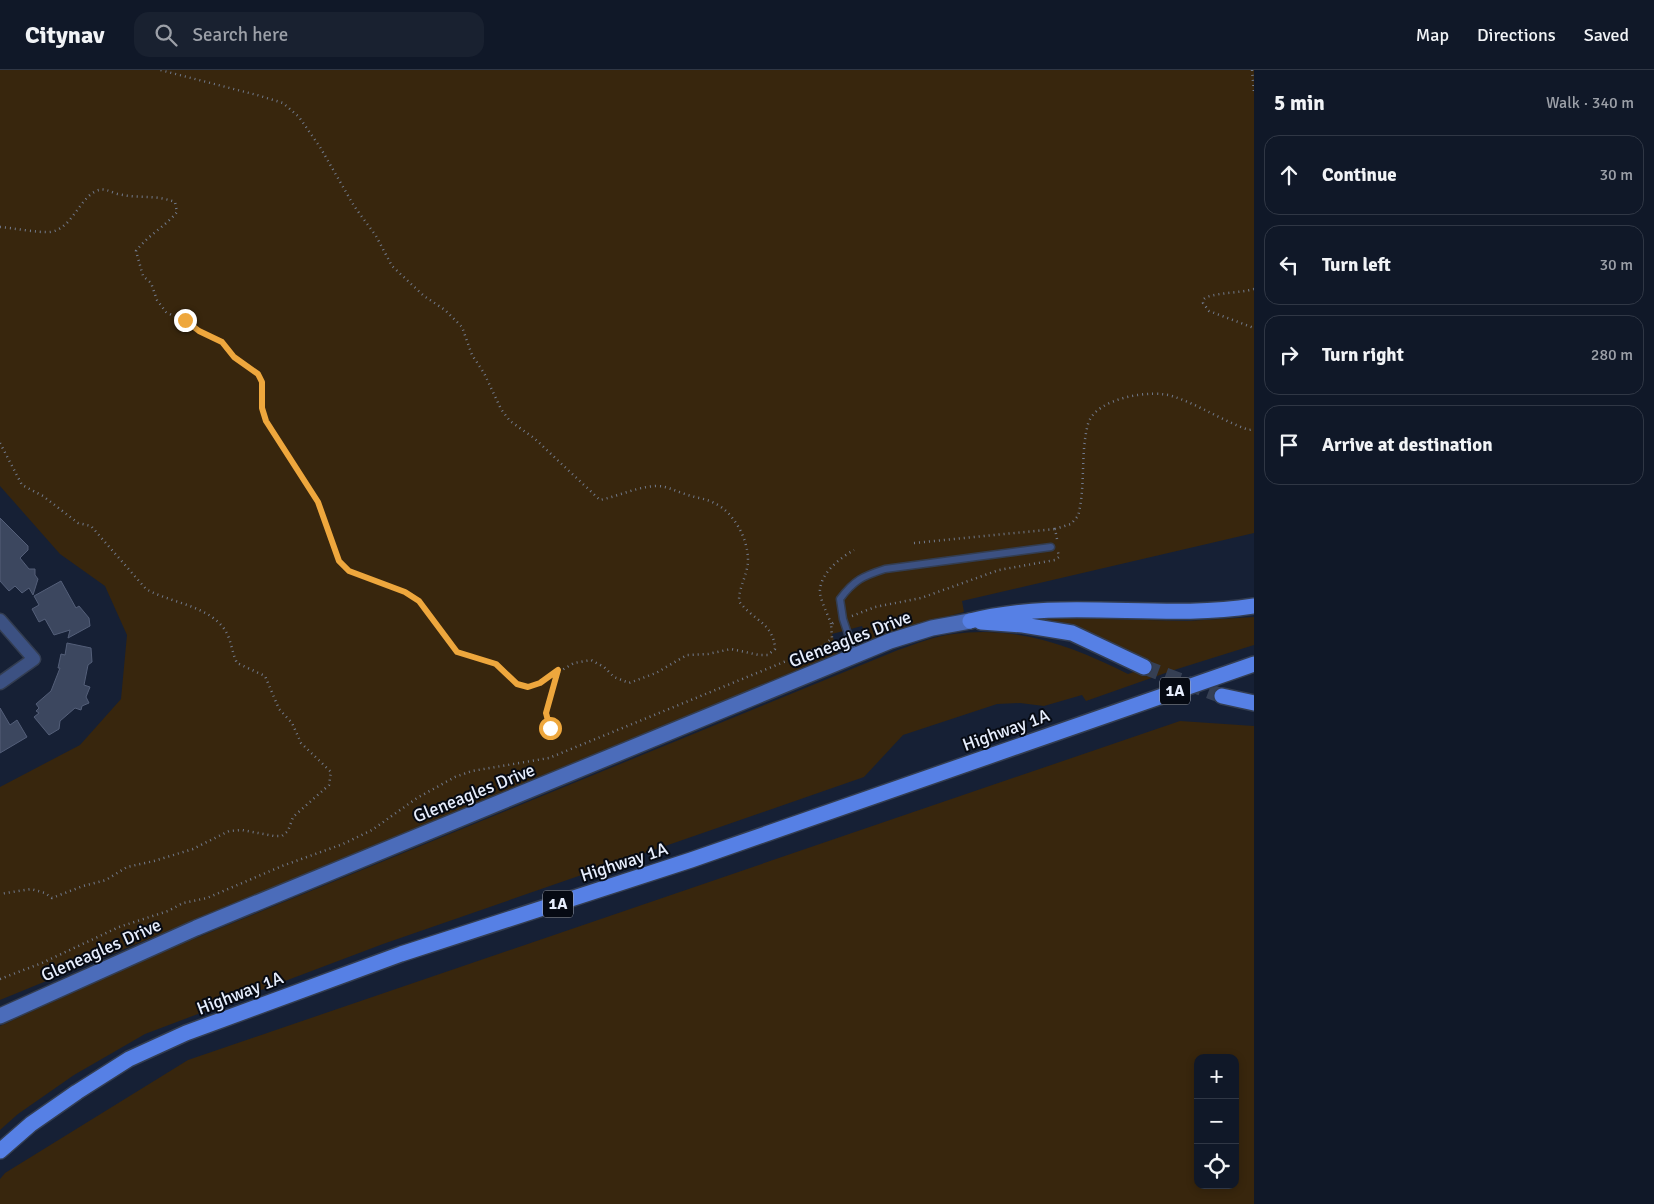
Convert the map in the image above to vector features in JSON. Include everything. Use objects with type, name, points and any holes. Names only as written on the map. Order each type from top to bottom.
[{"type":"main road","points":[[970,621],[1000,613],[1088,609],[1182,611],[1234,609],[1254,606]]},
{"type":"main road","points":[[970,621],[1023,625],[1072,634],[1144,667]]},
{"type":"main road","name":"Highway 1A","points":[[0,1151],[31,1124],[84,1087],[129,1059],[186,1033],[401,954],[691,860],[1254,664]]},
{"type":"main road","points":[[1222,696],[1254,703]]},
{"type":"street","points":[[0,620],[34,658],[0,684]]},
{"type":"street","name":"Gleneagles Drive","points":[[0,1016],[196,928],[890,640],[932,628],[970,621]]},
{"type":"lane","points":[[855,655],[840,599],[850,584],[864,576],[885,569],[1051,547]]},
{"type":"path","points":[[0,227],[51,232],[66,224],[96,191],[106,189],[126,196],[159,196],[175,202],[177,212],[173,218],[161,225],[136,251],[143,276],[151,283],[157,300],[166,312],[222,342],[234,357],[258,374],[262,382],[262,408],[266,421],[318,502],[339,561],[349,571],[405,592],[419,601],[457,652],[496,664],[517,684],[528,687],[540,683],[558,670],[574,663],[591,660],[604,667],[614,677],[629,683],[656,673],[687,655],[708,654],[731,649],[759,656],[768,655],[774,649],[774,638],[769,628],[754,618],[739,600],[739,590],[749,561],[746,544],[739,527],[717,504],[673,489],[658,486],[646,487],[600,500],[541,445],[510,421],[501,409],[490,385],[472,355],[462,327],[445,310],[424,296],[392,266],[376,236],[354,206],[320,147],[299,117],[282,103],[160,70]]},
{"type":"path","points":[[1252,70],[1254,92]]},
{"type":"path","points":[[1254,288],[1230,294],[1211,294],[1206,296],[1203,303],[1209,311],[1254,328]]},
{"type":"path","points":[[914,542],[1055,529],[1071,524],[1078,516],[1086,434],[1093,413],[1101,406],[1117,400],[1150,395],[1174,396],[1216,417],[1249,430],[1254,429]]},
{"type":"path","points":[[0,444],[22,485],[43,496],[78,523],[91,526],[146,589],[158,596],[190,606],[224,629],[237,663],[265,676],[279,709],[292,723],[301,743],[332,772],[329,785],[293,817],[288,832],[282,836],[242,830],[229,831],[193,848],[154,861],[127,867],[106,880],[83,886],[61,896],[52,898],[45,893],[31,889],[0,894]]},
{"type":"path","points":[[831,624],[875,607],[916,600],[999,570],[1058,559],[1055,529]]},
{"type":"path","points":[[0,979],[42,963],[119,927],[168,911],[183,903],[207,898],[282,866],[343,844],[372,830],[417,798],[454,777],[472,771],[549,758],[823,646],[832,638],[831,624],[820,590],[824,578],[841,558],[854,550]]},
{"type":"path","points":[[550,728],[546,713],[558,670]]},
{"type":"shaded area","points":[[0,70],[1254,70],[1254,533],[962,601],[964,612],[927,622],[869,644],[862,626],[832,634],[839,656],[0,1000],[0,787],[80,745],[121,699],[127,635],[105,586],[60,554],[0,486]]},
{"type":"shaded area","points":[[1024,617],[1187,621],[1254,617],[1254,645],[1174,670],[1086,701],[1082,695],[1044,706],[1020,703],[997,704],[903,735],[864,777],[383,944],[145,1034],[74,1075],[18,1114],[0,1130],[0,1026],[157,954],[898,650],[946,635],[976,632],[999,633],[1022,635],[1044,640],[1086,655],[1128,674],[1153,665],[1113,646]]},
{"type":"shaded area","points":[[1180,721],[1254,726],[1254,1204],[0,1204],[0,1179],[5,1173],[188,1060]]},
{"type":"building","points":[[0,518],[28,546],[28,550],[20,558],[29,569],[35,569],[35,575],[38,579],[33,595],[29,588],[22,593],[15,586],[9,591],[0,581]]},
{"type":"building","points":[[61,581],[76,608],[79,606],[89,618],[90,626],[68,638],[70,630],[54,635],[45,619],[39,622],[32,609],[39,605],[34,596]]},
{"type":"building","points":[[67,643],[91,648],[92,662],[88,665],[84,685],[90,687],[86,697],[89,703],[82,706],[81,710],[75,708],[60,721],[59,729],[49,735],[34,717],[39,713],[36,711],[39,708],[36,704],[51,691],[60,668],[58,668],[61,654],[65,655]]},
{"type":"building","points":[[0,708],[10,725],[17,720],[27,737],[0,753]]},
{"type":"tunnel","points":[[1144,667],[1222,696]]},
{"type":"route","points":[[185,320],[199,331],[222,342],[234,357],[258,374],[262,382],[262,408],[266,421],[318,502],[339,561],[349,571],[362,578],[405,592],[419,601],[457,652],[496,664],[517,684],[528,687],[540,683],[558,670],[546,713],[550,728]]}]
